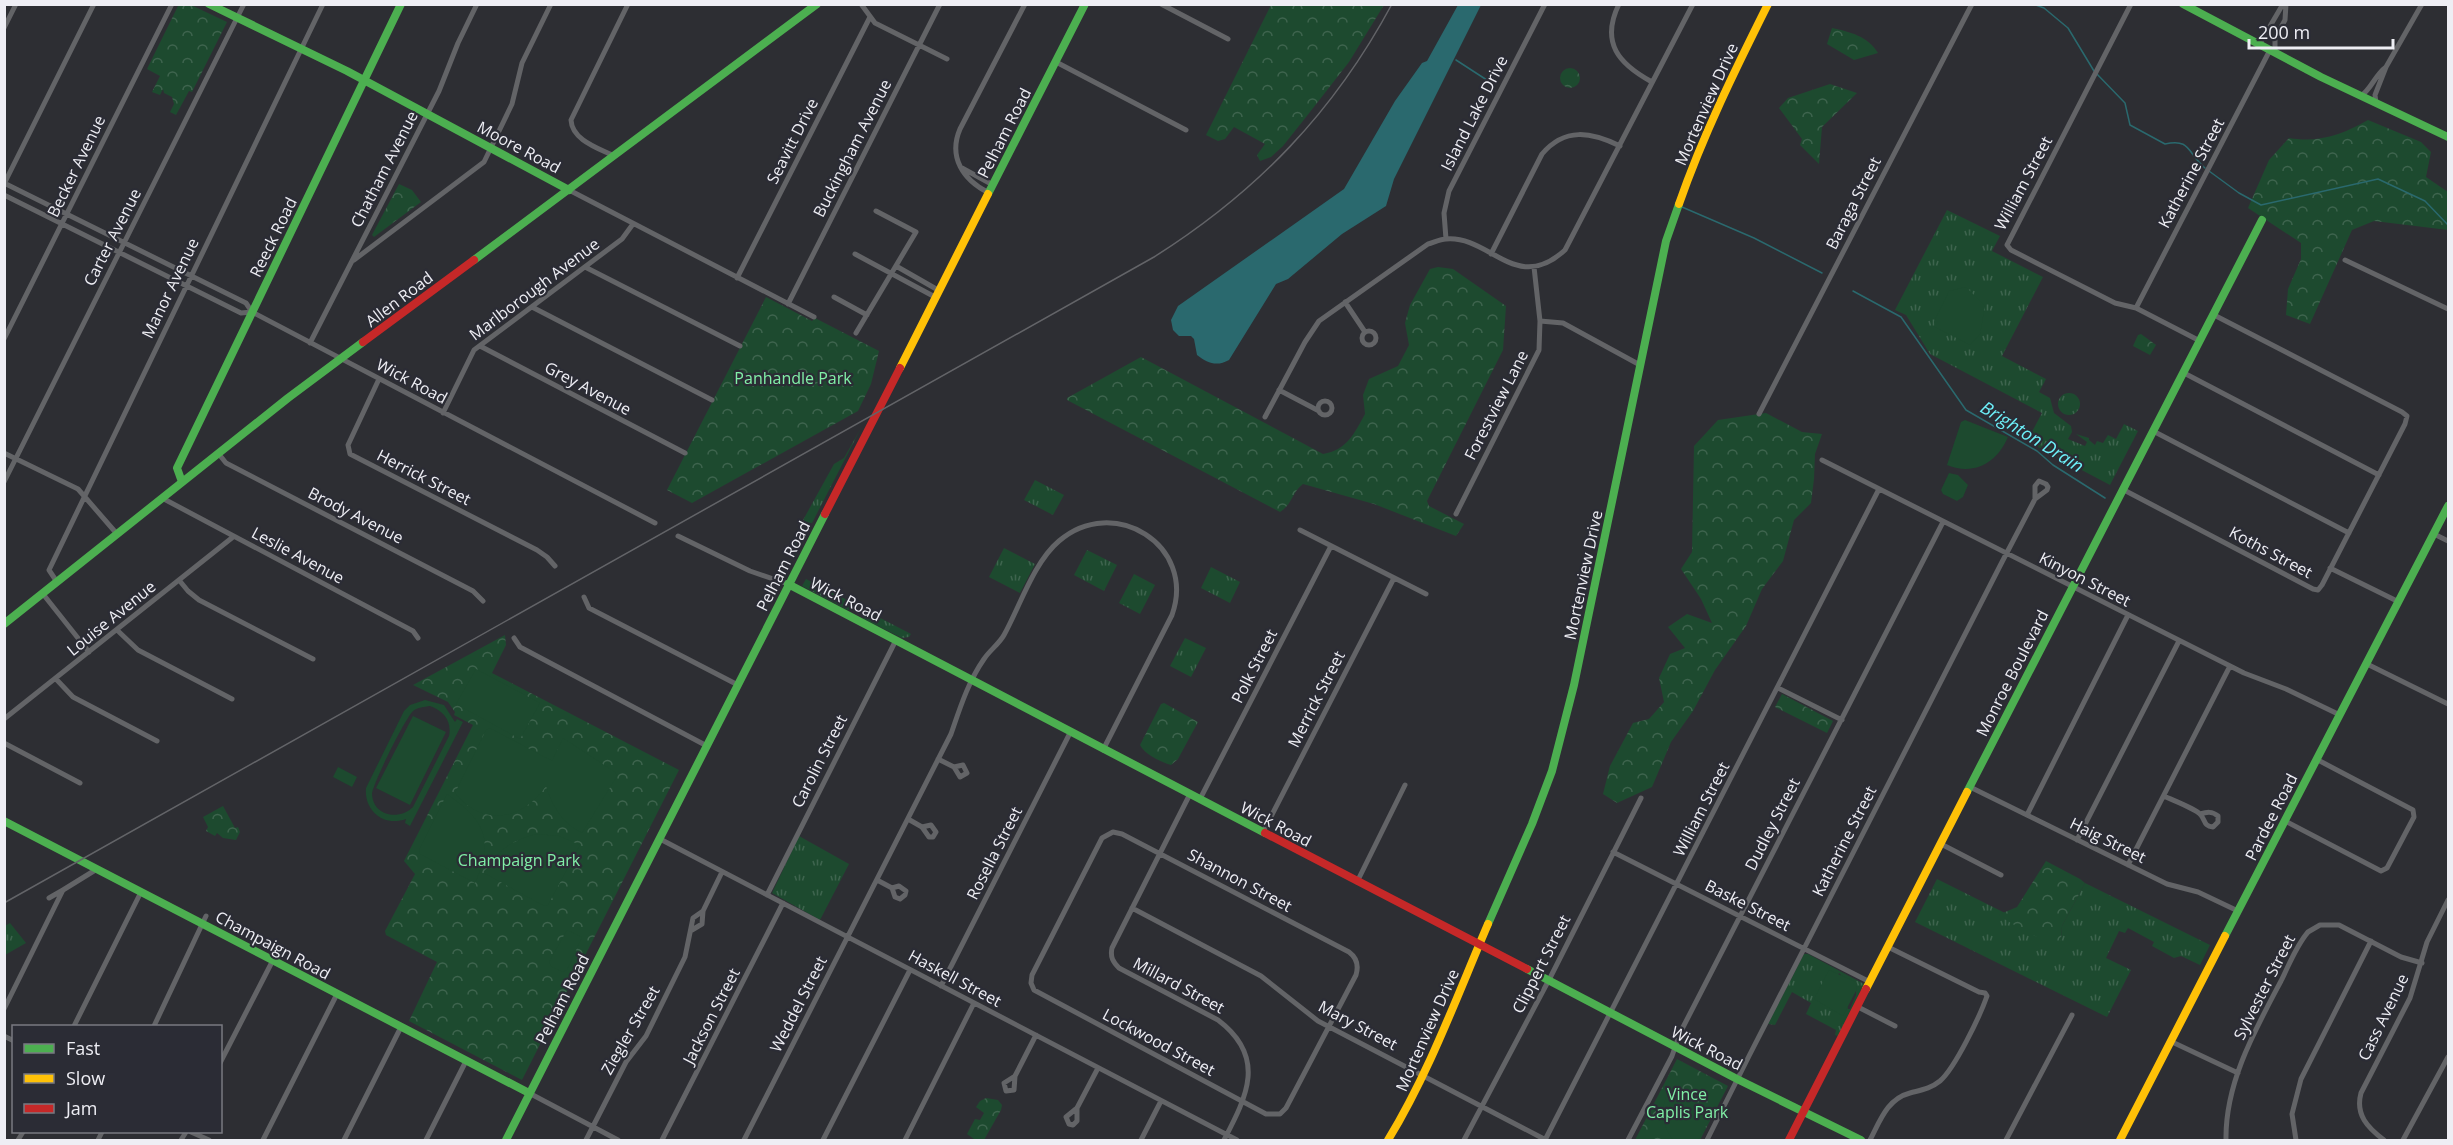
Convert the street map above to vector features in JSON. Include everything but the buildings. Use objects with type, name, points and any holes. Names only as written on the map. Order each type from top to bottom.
[{"type":"street","points":[[4,28],[16,4]]},
{"type":"street","points":[[5,183],[94,4]]},
{"type":"street","name":"Becker Avenue","points":[[4,339],[172,4]]},
{"type":"street","name":"Moore Road","points":[[209,4],[364,80],[633,224],[814,317]]},
{"type":"street","name":"Carter Avenue","points":[[4,482],[244,4]]},
{"type":"street","name":"Manor Avenue","points":[[57,582],[49,570],[323,4]]},
{"type":"street","name":"Reeck Road","points":[[182,482],[177,468],[401,4]]},
{"type":"street","name":"Chatham Avenue","points":[[310,343],[427,113],[477,4]]},
{"type":"street","points":[[352,261],[484,162],[512,104],[522,63],[550,4]]},
{"type":"street","points":[[614,156],[577,136],[572,129],[572,120],[628,4]]},
{"type":"street","name":"Allen Road","points":[[4,624],[218,453],[341,359],[817,4]]},
{"type":"street","points":[[861,4],[875,23],[947,59]]},
{"type":"street","name":"Buckingham Avenue","points":[[788,304],[940,4]]},
{"type":"street","points":[[989,193],[972,183],[963,173],[955,155],[958,132],[1025,4]]},
{"type":"street","name":"Pelham Road","points":[[506,1140],[1085,4]]},
{"type":"street","points":[[1161,4],[1228,39]]},
{"type":"street","name":"Island Lake Drive","points":[[1446,239],[1444,213],[1449,191],[1545,4]]},
{"type":"street","points":[[1619,4],[1612,21],[1611,33],[1617,53],[1632,71],[1652,82]]},
{"type":"street","points":[[1265,417],[1318,321],[1420,249],[1446,239],[1466,242],[1517,265],[1534,267],[1554,259],[1567,247],[1693,4]]},
{"type":"street","name":"Mortenview Drive","points":[[1388,1140],[1422,1075],[1532,824],[1561,740],[1575,685],[1666,241],[1686,181],[1718,105],[1768,4]]},
{"type":"street","name":"Baraga Street","points":[[1759,414],[1972,4]]},
{"type":"street","name":"William Street","points":[[2131,4],[2007,245],[2011,250],[2115,303],[2136,308]]},
{"type":"street","points":[[2183,4],[2376,104],[2448,137]]},
{"type":"street","name":"Katherine Street","points":[[2259,45],[2285,4]]},
{"type":"street","name":"Katherine Street","points":[[2136,308],[2272,51],[2275,38],[2285,20],[2285,4]]},
{"type":"street","points":[[2376,104],[2375,95],[2386,67],[2422,4]]},
{"type":"street","name":"Seavitt Drive","points":[[737,278],[870,17]]},
{"type":"street","points":[[1056,62],[1186,130]]},
{"type":"street","points":[[2361,96],[2379,72],[2386,67]]},
{"type":"street","points":[[1491,254],[1542,154],[1549,146],[1569,135],[1578,134],[1598,136],[1620,146]]},
{"type":"street","points":[[962,168],[993,184]]},
{"type":"street","name":"Wick Road","points":[[5,183],[246,303],[252,312],[655,523]]},
{"type":"street","name":"Wick Road","points":[[4,195],[242,313],[252,312]]},
{"type":"street","points":[[856,333],[916,232],[876,211]]},
{"type":"street","name":"Monroe Boulevard","points":[[1789,1140],[2071,587],[2262,220]]},
{"type":"street","name":"Marlborough Avenue","points":[[443,413],[471,355],[480,346],[628,234],[633,224]]},
{"type":"street","points":[[855,254],[937,294]]},
{"type":"street","points":[[2345,260],[2448,309]]},
{"type":"street","points":[[585,267],[740,346]]},
{"type":"street","points":[[896,267],[937,294]]},
{"type":"street","name":"Forestview Lane","points":[[1456,514],[1535,360],[1540,338],[1540,321],[1534,267]]},
{"type":"street","points":[[834,297],[867,315]]},
{"type":"street","points":[[1345,302],[1365,332]]},
{"type":"street","points":[[532,307],[712,400]]},
{"type":"street","points":[[2136,308],[2200,340]]},
{"type":"street","points":[[2214,315],[2402,412],[2407,418],[2330,568]]},
{"type":"street","points":[[1540,321],[1563,324],[1640,365]]},
{"type":"street","name":"Grey Avenue","points":[[480,346],[685,453]]},
{"type":"street","points":[[2184,373],[2379,475]]},
{"type":"street","name":"Herrick Street","points":[[379,380],[348,444],[350,454],[537,550],[548,557],[555,566]]},
{"type":"street","points":[[1279,390],[1319,411]]},
{"type":"street","points":[[2153,431],[2349,533]]},
{"type":"street","points":[[4,453],[78,489],[86,495],[117,534]]},
{"type":"street","name":"Brody Avenue","points":[[218,453],[226,463],[473,591],[483,601]]},
{"type":"street","name":"Kinyon Street","points":[[1822,460],[2179,641],[2340,716]]},
{"type":"street","name":"William Street","points":[[1545,1140],[1879,489]]},
{"type":"street","name":"Koths Street","points":[[2122,489],[2313,589],[2321,587],[2330,568],[2399,602]]},
{"type":"street","name":"Leslie Avenue","points":[[162,498],[413,631],[418,638]]},
{"type":"street","name":"Katherine Street","points":[[1707,1140],[2035,499]]},
{"type":"street","name":"Pardee Road","points":[[2120,1140],[2448,506]]},
{"type":"street","name":"Dudley Street","points":[[1628,1140],[1740,916],[1943,522]]},
{"type":"street","name":"Weddel Street","points":[[744,1140],[938,759],[972,681],[984,658],[1003,636],[1044,558],[1057,542],[1070,532],[1095,524],[1117,524],[1138,530],[1156,543],[1170,559],[1175,574],[1177,599],[1172,615],[1103,750]]},
{"type":"street","points":[[1300,530],[1426,594]]},
{"type":"street","points":[[2434,534],[2448,542]]},
{"type":"street","name":"Wick Road","points":[[678,536],[750,571],[788,584],[1611,1014],[1861,1140]]},
{"type":"street","name":"Louise Avenue","points":[[4,719],[233,537]]},
{"type":"street","name":"Polk Street","points":[[1200,799],[1331,546]]},
{"type":"street","name":"Merrick Street","points":[[1263,832],[1394,578]]},
{"type":"street","points":[[179,580],[199,600],[313,659]]},
{"type":"street","points":[[43,594],[89,652]]},
{"type":"street","points":[[584,597],[589,608],[738,685]]},
{"type":"street","points":[[2027,815],[2128,615]]},
{"type":"street","points":[[117,630],[138,650],[232,699]]},
{"type":"street","points":[[514,638],[520,647],[707,746]]},
{"type":"street","name":"Carolin Street","points":[[767,895],[896,640]]},
{"type":"street","points":[[2077,840],[2179,641]]},
{"type":"street","points":[[2367,664],[2448,704]]},
{"type":"street","points":[[2128,865],[2230,666]]},
{"type":"street","points":[[56,679],[73,697],[157,741]]},
{"type":"street","points":[[1778,688],[1842,720]]},
{"type":"street","name":"Rosella Street","points":[[941,986],[1070,733]]},
{"type":"street","points":[[4,743],[80,783]]},
{"type":"street","points":[[938,759],[954,767]]},
{"type":"street","points":[[2284,821],[2379,871],[2387,868],[2409,827],[2415,814],[2413,810],[2316,759]]},
{"type":"street","points":[[1358,882],[1405,785]]},
{"type":"street","name":"Haig Street","points":[[1970,787],[2167,884],[2198,892],[2238,911]]},
{"type":"street","points":[[1132,908],[1190,794]]},
{"type":"street","points":[[2164,796],[2200,814]]},
{"type":"street","name":"Clippert Street","points":[[1464,1140],[1549,981],[1641,798]]},
{"type":"street","points":[[908,819],[922,827]]},
{"type":"street","name":"Champaign Road","points":[[4,821],[141,892],[205,920],[273,960],[529,1093]]},
{"type":"street","name":"Shannon Street","points":[[1032,985],[1032,975],[1098,845],[1108,834],[1122,834],[1349,952],[1356,960],[1357,972],[1329,1027]]},
{"type":"street","name":"Haskell Street","points":[[660,839],[1161,1101],[1225,1138],[1237,1140]]},
{"type":"street","points":[[1941,844],[2001,875]]},
{"type":"street","name":"Baske Street","points":[[1613,852],[1870,982]]},
{"type":"street","points":[[49,897],[97,869]]},
{"type":"street","name":"Ziegler Street","points":[[692,930],[702,924],[703,910],[722,872]]},
{"type":"street","points":[[877,880],[891,888]]},
{"type":"street","points":[[4,1009],[63,890]]},
{"type":"street","points":[[74,1025],[141,892]]},
{"type":"street","name":"Cass Avenue","points":[[2384,1140],[2363,1119],[2359,1099],[2363,1087],[2410,998],[2427,942],[2448,900]]},
{"type":"street","name":"Jackson Street","points":[[662,1140],[783,903]]},
{"type":"street","name":"Millard Street","points":[[1132,908],[1112,948],[1112,959],[1119,968],[1218,1020],[1230,1030],[1240,1045],[1247,1064],[1248,1084],[1243,1102],[1225,1138]]},
{"type":"street","name":"Mary Street","points":[[1132,908],[1261,976],[1308,1015],[1329,1027],[1545,1140]]},
{"type":"street","name":"Ziegler Street","points":[[586,1140],[626,1062],[646,1036],[685,957],[693,918],[703,910]]},
{"type":"street","points":[[154,1025],[205,920]]},
{"type":"street","name":"Sylvester Street","points":[[2226,1140],[2228,1110],[2238,1073],[2255,1030],[2308,932],[2320,925],[2334,924],[2401,957],[2422,963]]},
{"type":"street","points":[[2296,1140],[2292,1114],[2301,1079],[2371,941]]},
{"type":"street","points":[[1870,1140],[1884,1112],[1892,1102],[1905,1094],[1931,1087],[1948,1073],[1987,996],[1985,993],[1888,947]]},
{"type":"street","points":[[222,1059],[273,960]]},
{"type":"street","points":[[823,1140],[910,970]]},
{"type":"street","name":"Lockwood Street","points":[[1032,985],[1038,994],[1270,1115],[1278,1114],[1286,1108],[1329,1027]]},
{"type":"street","points":[[263,1140],[337,994]]},
{"type":"street","points":[[904,1140],[974,1003]]},
{"type":"street","points":[[1858,1007],[1895,1026]]},
{"type":"street","points":[[2006,1140],[2072,1015]]},
{"type":"street","points":[[344,1140],[401,1027]]},
{"type":"street","points":[[1015,1076],[1036,1035]]},
{"type":"street","points":[[2170,1041],[2238,1073]]},
{"type":"street","points":[[2403,1140],[2416,1121],[2448,1057]]},
{"type":"street","points":[[426,1140],[466,1061]]},
{"type":"street","points":[[1077,1108],[1098,1068]]},
{"type":"street","points":[[529,1093],[618,1140]]},
{"type":"street","points":[[1141,1140],[1161,1101]]},
{"type":"green space","points":[[179,4],[191,5],[227,22],[192,92],[189,91],[176,115],[170,112],[174,104],[172,97],[164,93],[163,89],[160,95],[152,92],[160,76],[147,69]]},
{"type":"green space","points":[[1271,5],[1384,5],[1349,62],[1283,146],[1271,157],[1260,161],[1257,155],[1265,144],[1234,127],[1225,139],[1218,141],[1206,135]]},
{"type":"green space","points":[[1832,28],[1864,39],[1878,53],[1854,60],[1827,44]]},
{"type":"green space","points":[[1570,68],[1577,71],[1580,78],[1577,85],[1570,88],[1563,85],[1560,78],[1563,71]]},
{"type":"green space","points":[[1830,84],[1857,93],[1822,127],[1819,164],[1800,145],[1802,139],[1779,108],[1788,98]]},
{"type":"green space","points":[[2368,120],[2421,142],[2431,152],[2426,177],[2448,192],[2448,230],[2374,221],[2352,230],[2310,324],[2286,315],[2288,289],[2301,259],[2301,243],[2248,208],[2269,160],[2289,138],[2310,139],[2330,136],[2349,130]]},
{"type":"green space","points":[[399,184],[412,190],[421,202],[374,237],[372,235]]},
{"type":"green space","points":[[1947,210],[2000,236],[1992,251],[2043,277],[2002,356],[2046,379],[2039,392],[2050,398],[2054,413],[2071,426],[2072,432],[2068,439],[2085,446],[2087,442],[2076,434],[2089,438],[2095,445],[2097,441],[2103,443],[2108,435],[2116,439],[2124,424],[2138,431],[2110,485],[2027,441],[2042,413],[1930,354],[1906,315],[1895,310]]},
{"type":"green space","points":[[1438,267],[1453,269],[1506,306],[1503,350],[1427,501],[1429,506],[1464,524],[1456,536],[1374,504],[1303,484],[1280,512],[1067,400],[1141,357],[1323,454],[1331,452],[1349,440],[1365,414],[1363,395],[1369,379],[1398,366],[1409,345],[1405,323],[1410,305],[1430,269]]},
{"type":"green space","points":[[1966,287],[1985,306],[1980,334],[1970,345],[1935,327],[1934,322],[1949,291]]},
{"type":"green space","name":"Panhandle Park","points":[[766,297],[812,321],[815,318],[879,351],[871,384],[858,411],[692,503],[667,490]]},
{"type":"green space","points":[[2141,334],[2156,345],[2150,355],[2133,346],[2138,335]]},
{"type":"green space","points":[[2069,393],[2079,400],[2080,404],[2073,414],[2069,415],[2059,408],[2058,404],[2065,394]]},
{"type":"green space","points":[[1766,413],[1802,432],[1822,434],[1815,454],[1811,503],[1794,520],[1783,561],[1762,589],[1746,626],[1715,670],[1693,711],[1671,742],[1652,787],[1617,803],[1603,794],[1610,766],[1633,723],[1649,719],[1664,702],[1659,678],[1670,654],[1685,648],[1668,627],[1687,614],[1712,623],[1701,599],[1681,569],[1692,552],[1694,446],[1718,420]]},
{"type":"green space","points":[[1965,420],[2008,437],[1998,454],[1984,465],[1975,468],[1966,469],[1947,465],[1961,422]]},
{"type":"green space","points":[[861,428],[812,523],[802,522],[834,464],[844,458]]},
{"type":"green space","points":[[1949,473],[1958,475],[1968,485],[1963,497],[1957,501],[1943,494],[1941,490]]},
{"type":"green space","points":[[1035,480],[1064,495],[1053,515],[1024,500]]},
{"type":"green space","points":[[801,525],[808,532],[795,557],[786,553]]},
{"type":"green space","points":[[1004,548],[1035,564],[1020,593],[989,577]]},
{"type":"green space","points":[[1087,550],[1117,565],[1104,591],[1074,575]]},
{"type":"green space","points":[[1211,567],[1240,582],[1230,603],[1201,588]]},
{"type":"green space","points":[[1134,574],[1155,585],[1140,614],[1119,603]]},
{"type":"green space","points":[[806,579],[857,605],[856,609],[848,610],[802,586]]},
{"type":"green space","points":[[863,609],[911,634],[909,637],[902,638],[864,619]]},
{"type":"green space","name":"Champaign Park","points":[[505,635],[506,645],[492,673],[679,770],[522,1080],[409,1021],[437,962],[386,935],[385,931],[415,874],[404,861],[473,725],[454,715],[455,712],[448,702],[413,685]]},
{"type":"green space","points":[[1185,638],[1206,648],[1191,677],[1170,666]]},
{"type":"green space","points":[[476,669],[540,703],[520,739],[456,704]]},
{"type":"green space","points":[[1782,694],[1833,721],[1827,733],[1775,707]]},
{"type":"green space","points":[[425,700],[444,705],[455,722],[457,719],[463,722],[410,826],[405,823],[406,819],[390,821],[377,815],[368,804],[366,788],[404,711],[410,705]],"holes":[[[430,706],[446,717],[449,736],[413,807],[401,814],[388,814],[377,807],[373,801],[373,788],[377,778],[413,711]]]},
{"type":"green space","points":[[1164,703],[1198,722],[1178,759],[1171,765],[1149,755],[1140,745],[1161,704]]},
{"type":"green space","points":[[413,716],[446,732],[410,805],[376,788]]},
{"type":"green space","points":[[490,728],[552,761],[563,738],[615,772],[617,776],[582,833],[559,814],[546,786],[526,806],[502,815],[490,815],[478,811],[466,804],[455,793],[486,730]]},
{"type":"green space","points":[[338,767],[357,777],[352,787],[333,777]]},
{"type":"green space","points":[[447,794],[470,813],[482,832],[485,842],[484,854],[475,883],[420,854],[419,850]]},
{"type":"green space","points":[[223,806],[235,828],[238,827],[240,832],[236,840],[223,838],[217,833],[215,836],[206,831],[208,827],[203,817]]},
{"type":"green space","points":[[536,834],[559,836],[580,845],[548,905],[544,906],[484,873],[493,859],[505,848]]},
{"type":"green space","points":[[799,836],[849,864],[820,920],[772,893]]},
{"type":"green space","points":[[2046,861],[2085,883],[2062,926],[2061,940],[2055,945],[2024,931],[1998,915],[2017,907]]},
{"type":"green space","points":[[1937,879],[2005,913],[1999,915],[2061,940],[2062,926],[2085,883],[2210,945],[2200,965],[2181,956],[2174,958],[2152,946],[2154,942],[2128,928],[2125,933],[2119,931],[2106,958],[2131,970],[2107,1017],[1915,922]]},
{"type":"green space","points":[[10,923],[26,943],[5,955],[5,926]]},
{"type":"green space","points":[[567,930],[582,937],[567,970],[562,972],[551,966],[549,962]]},
{"type":"green space","points":[[1804,954],[1864,984],[1838,1036],[1835,1035],[1836,1030],[1806,1014],[1811,1003],[1792,992],[1775,1025],[1768,1024]],"holes":[[[1839,973],[1840,977],[1856,986],[1856,995],[1850,1009],[1848,1009],[1838,975]]]},
{"type":"green space","points":[[1829,970],[1856,982],[1857,989],[1843,1016],[1814,999]]},
{"type":"green space","name":"Vince Caplis Park","points":[[1677,1059],[1728,1086],[1700,1140],[1635,1140]]},
{"type":"green space","points":[[1670,1089],[1688,1095],[1687,1098],[1708,1107],[1711,1117],[1698,1140],[1673,1140],[1669,1134],[1664,1122],[1663,1109]]},
{"type":"green space","points":[[986,1098],[998,1100],[1002,1105],[1001,1110],[984,1140],[974,1139],[967,1134],[975,1119],[980,1120],[984,1113],[976,1107]]},
{"type":"water","points":[[1458,5],[1481,5],[1394,179],[1386,206],[1342,234],[1288,279],[1276,284],[1229,360],[1216,364],[1201,358],[1197,355],[1194,339],[1191,336],[1179,336],[1173,330],[1171,320],[1178,306],[1344,189],[1395,101],[1422,63],[1427,61]]},
{"type":"waterway","points":[[2033,4],[2044,8],[2068,28],[2094,71],[2125,103],[2130,125],[2165,144],[2184,145],[2205,168]]},
{"type":"waterway","name":"Brighton Drain","points":[[1456,60],[1493,84]]},
{"type":"waterway","points":[[2209,171],[2239,193],[2261,205],[2378,179],[2425,201],[2448,225]]},
{"type":"waterway","name":"Brighton Drain","points":[[1682,207],[1754,238],[1822,273]]},
{"type":"waterway","name":"Brighton Drain","points":[[1853,291],[1901,317],[1966,410],[2037,451],[2053,465],[2105,498]]},
{"type":"railway","points":[[4,903],[1154,257],[1226,205],[1290,147],[1345,80],[1392,4]]},
{"type":"traffic: fast","points":[[209,4],[347,71],[569,190]]},
{"type":"traffic: fast","points":[[182,482],[177,468],[401,4]]},
{"type":"traffic: fast","points":[[474,260],[817,4]]},
{"type":"traffic: fast","points":[[988,194],[1085,4]]},
{"type":"traffic: fast","points":[[2183,4],[2321,77],[2448,137]]},
{"type":"traffic: fast","points":[[1488,924],[1532,824],[1552,771],[1574,685],[1666,241],[1679,204]]},
{"type":"traffic: fast","points":[[1967,792],[2262,220]]},
{"type":"traffic: fast","points":[[4,624],[288,398],[363,342]]},
{"type":"traffic: fast","points":[[2225,936],[2448,506]]},
{"type":"traffic: fast","points":[[506,1140],[825,514]]},
{"type":"traffic: fast","points":[[788,584],[1265,833]]},
{"type":"traffic: fast","points":[[4,821],[529,1093]]},
{"type":"traffic: fast","points":[[1527,969],[1737,1079],[1861,1140]]},
{"type":"traffic: slow","points":[[1679,204],[1709,128],[1768,4]]},
{"type":"traffic: slow","points":[[900,368],[988,194]]},
{"type":"traffic: slow","points":[[1866,989],[1967,792]]},
{"type":"traffic: slow","points":[[1388,1140],[1417,1088],[1488,924]]},
{"type":"traffic: slow","points":[[2120,1140],[2225,936]]},
{"type":"traffic: jam","points":[[363,342],[474,260]]},
{"type":"traffic: jam","points":[[825,514],[900,368]]},
{"type":"traffic: jam","points":[[1265,833],[1527,969]]},
{"type":"traffic: jam","points":[[1789,1140],[1866,989]]}]
